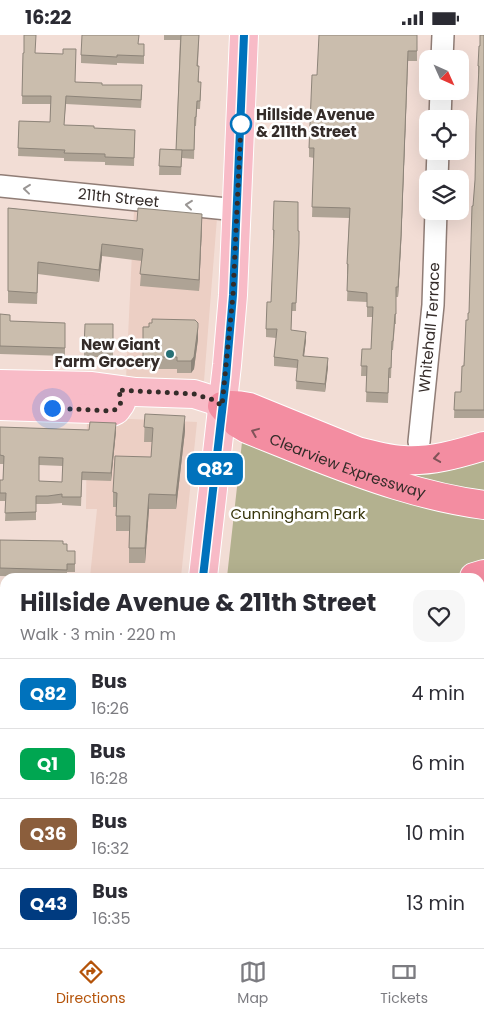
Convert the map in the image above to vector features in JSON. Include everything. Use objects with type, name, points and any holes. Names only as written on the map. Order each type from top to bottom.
[{"type":"highway","points":[[222,406],[231,404],[249,407],[357,451],[391,459],[405,461],[436,458],[484,446]]},
{"type":"highway","name":"Clearview Expressway","points":[[222,406],[237,423],[247,429],[335,464],[412,490],[438,497],[484,505]]},
{"type":"main road","points":[[203,573],[232,313],[244,35]]},
{"type":"main road","points":[[5,395],[92,386],[118,390],[194,394],[214,400],[222,406]]},
{"type":"street","points":[[442,50],[443,35]]},
{"type":"street","name":"211th Street","points":[[0,186],[237,210]]},
{"type":"street","name":"Whitehall Terrace","points":[[419,442],[433,305],[436,220]]},
{"type":"shaded area","points":[[134,210],[217,218],[204,381],[126,379]]},
{"type":"shaded area","points":[[87,417],[197,422],[181,573],[90,573],[97,509],[86,509]]},
{"type":"green space","name":"Cunningham Park","points":[[242,442],[484,449],[484,573],[227,573]]},
{"type":"building","points":[[24,35],[36,35],[35,53],[63,54],[63,49],[76,49],[75,82],[102,83],[102,85],[142,85],[141,100],[66,96],[64,125],[135,130],[134,158],[105,157],[105,154],[64,153],[65,150],[18,148],[19,121],[50,122],[51,96],[22,96]]},
{"type":"building","points":[[82,35],[139,35],[138,44],[144,44],[144,56],[81,55]]},
{"type":"building","points":[[181,35],[199,35],[197,66],[199,66],[198,82],[201,82],[200,101],[197,101],[195,117],[194,150],[176,150]]},
{"type":"building","points":[[319,35],[417,35],[417,51],[408,51],[401,236],[388,393],[366,392],[367,366],[361,366],[362,349],[371,349],[373,307],[367,307],[367,293],[347,291],[350,208],[312,207],[314,148],[309,148],[312,75],[317,75]]},
{"type":"building","points":[[480,35],[484,35],[484,410],[454,410],[455,392],[461,392],[466,320],[468,320],[469,313]]},
{"type":"building","points":[[160,149],[182,150],[181,167],[159,166]]},
{"type":"building","points":[[274,201],[298,202],[299,243],[296,303],[292,303],[291,330],[306,332],[303,356],[328,358],[325,384],[296,381],[298,360],[274,357],[277,329],[266,329],[267,302],[271,302]]},
{"type":"building","points":[[8,208],[137,221],[138,208],[202,214],[199,280],[140,274],[143,249],[102,244],[99,270],[38,262],[37,293],[8,291]]},
{"type":"building","points":[[0,314],[10,315],[10,321],[65,323],[65,348],[0,346]]},
{"type":"building","name":"New Giant Farm Grocery","points":[[152,319],[195,320],[198,323],[194,357],[191,361],[177,361],[177,357],[143,357],[143,327],[149,327]]},
{"type":"building","points":[[85,324],[113,324],[113,349],[84,348]]},
{"type":"building","points":[[145,414],[185,416],[176,495],[149,494],[145,548],[129,548],[130,516],[116,516],[117,493],[113,492],[115,456],[151,457],[153,428],[144,427]]},
{"type":"building","points":[[90,422],[116,423],[111,473],[82,472],[81,497],[62,497],[62,494],[36,496],[36,512],[5,513],[6,493],[0,493],[0,480],[3,480],[4,456],[0,455],[0,427],[89,430]],"holes":[[[39,457],[63,458],[62,482],[39,481]]]},
{"type":"building","points":[[0,540],[63,541],[63,544],[67,544],[67,551],[75,551],[75,564],[67,564],[67,570],[0,568]]},
{"type":"bus line","name":"Q82","points":[[203,573],[226,377],[233,295],[244,35]]},
{"type":"place","name":"Hillside Avenue & 211th Street","points":[[241,124]]},
{"type":"place","name":"New Giant Farm Grocery","points":[[170,354]]},
{"type":"route","points":[[52,408],[92,409],[106,412],[116,410],[121,403],[118,390],[194,394],[214,400],[222,406],[233,295],[241,124]]}]
